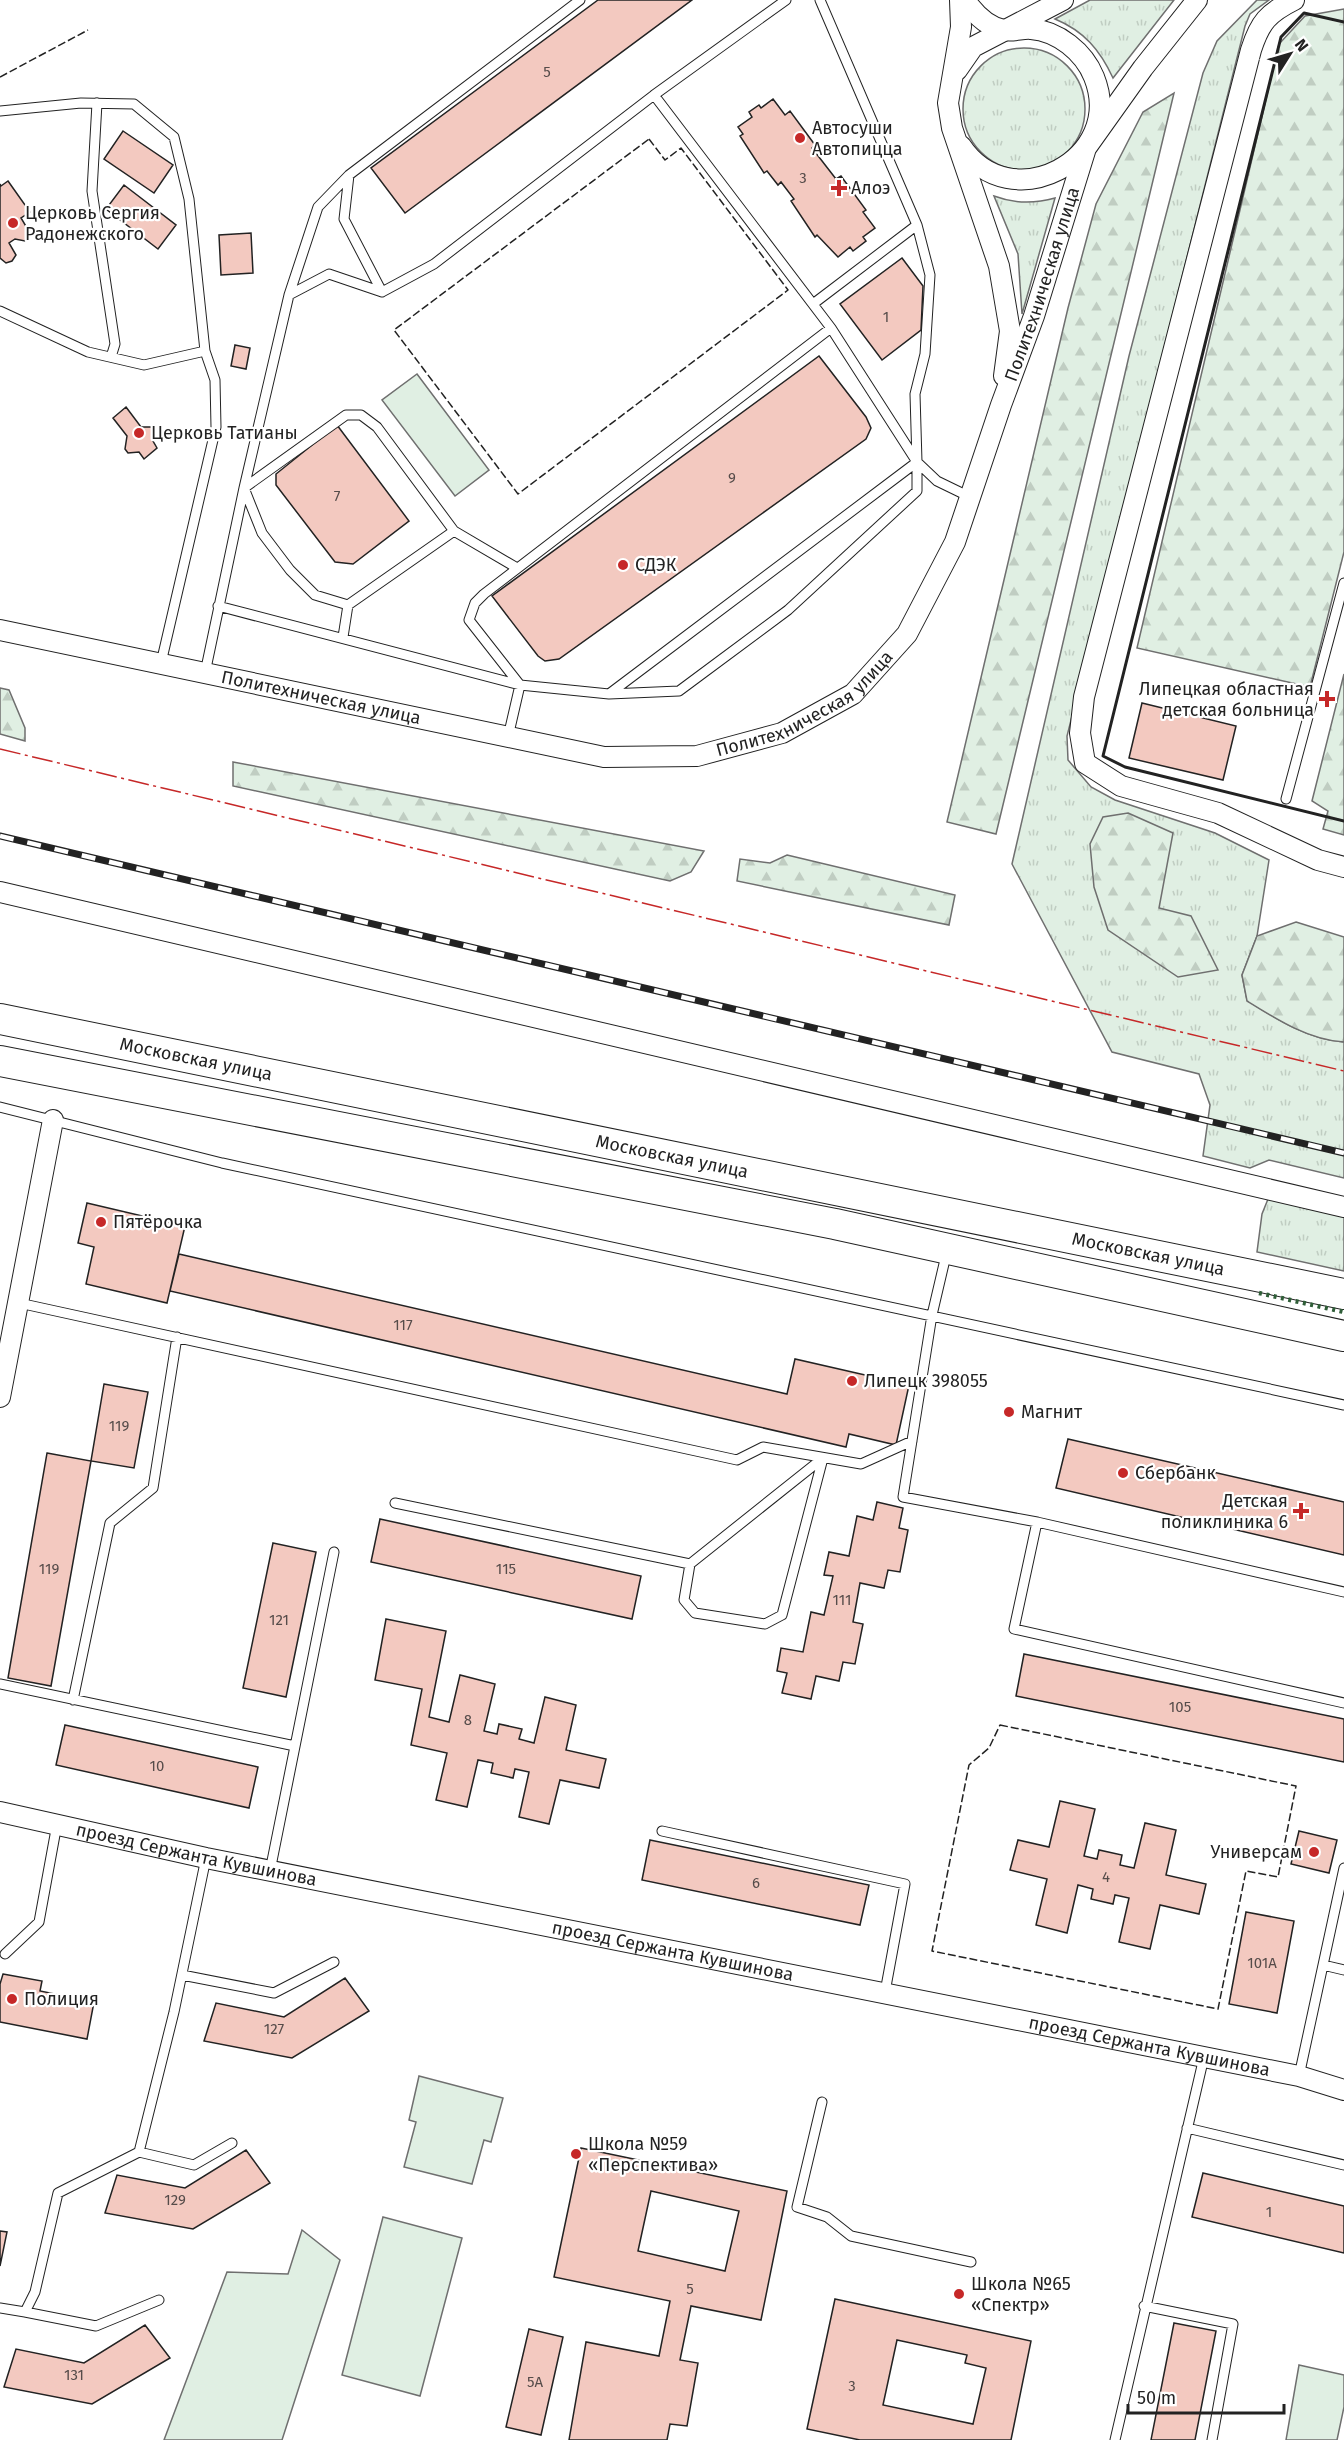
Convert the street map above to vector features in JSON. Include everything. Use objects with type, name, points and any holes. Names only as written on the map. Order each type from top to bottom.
[{"type":"main road","name":"Московская улица","points":[[0,1018],[1344,1294]]},
{"type":"main road","name":"Московская улица","points":[[0,1061],[835,1224],[1344,1336]]},
{"type":"street","points":[[960,0],[962,27],[948,103],[952,128],[999,266],[1010,331],[1001,405]]},
{"type":"street","points":[[952,128],[963,149],[980,166],[1001,177],[1025,180],[1048,176],[1069,165],[1086,148],[1096,127],[1100,104],[1094,77],[1080,53],[1058,36],[1032,28],[1005,30],[983,20],[965,0]]},
{"type":"street","points":[[952,77],[973,47],[1063,0]]},
{"type":"street","name":"Политехническая улица","points":[[0,630],[604,757],[697,756],[782,733],[853,694],[907,634],[955,542],[1034,316],[1086,148],[1143,68],[1197,0]]},
{"type":"street","points":[[1294,0],[1275,9],[1258,27],[1251,50],[1087,685],[1080,733],[1085,762],[1120,786],[1218,813],[1318,860],[1344,867]]},
{"type":"street","points":[[0,892],[1344,1207]]},
{"type":"street","points":[[1,1390],[53,1120]]},
{"type":"street","name":"проезд Сержанта Кувшинова","points":[[0,1812],[206,1858],[1299,2076],[1344,2090]]},
{"type":"lane","points":[[206,673],[244,488],[289,295],[318,207],[349,175],[580,0]]},
{"type":"lane","points":[[289,295],[329,274],[382,292],[434,264],[654,95],[786,0]]},
{"type":"lane","points":[[219,606],[343,637],[520,686],[609,694],[679,692],[788,610],[917,491],[915,394],[925,354],[930,275],[917,225],[820,0]]},
{"type":"lane","points":[[654,95],[831,328],[917,462],[937,481],[970,497]]},
{"type":"lane","points":[[97,104],[92,191],[115,344],[111,357]]},
{"type":"lane","points":[[0,111],[97,104],[134,104],[174,137],[189,199],[205,351],[215,380],[216,428],[161,663]]},
{"type":"lane","points":[[349,175],[344,219],[382,292]]},
{"type":"lane","points":[[813,304],[917,225]]},
{"type":"lane","points":[[0,311],[88,352],[144,365],[205,351]]},
{"type":"lane","points":[[520,686],[469,620],[475,603],[831,328]]},
{"type":"lane","points":[[244,488],[346,416],[361,415],[377,428],[454,531],[518,568]]},
{"type":"lane","points":[[609,694],[917,462]]},
{"type":"lane","points":[[244,488],[262,533],[290,570],[315,595],[348,605]]},
{"type":"lane","points":[[343,637],[348,605],[454,531]]},
{"type":"lane","points":[[1286,800],[1344,583]]},
{"type":"lane","points":[[508,737],[520,686]]},
{"type":"lane","points":[[0,1107],[222,1163],[1344,1405]]},
{"type":"lane","points":[[947,1249],[932,1315],[903,1497],[1037,1522],[1344,1592]]},
{"type":"lane","points":[[19,1303],[737,1460],[763,1447],[861,1464],[912,1441]]},
{"type":"lane","points":[[73,1700],[110,1523],[153,1488],[177,1337]]},
{"type":"lane","points":[[823,1458],[782,1615],[765,1624],[695,1613],[684,1600],[690,1564],[823,1458]]},
{"type":"lane","points":[[395,1503],[690,1564]]},
{"type":"lane","points":[[1037,1522],[1014,1629],[1344,1703]]},
{"type":"lane","points":[[270,1871],[334,1552]]},
{"type":"lane","points":[[0,1684],[295,1746]]},
{"type":"lane","points":[[5,1954],[39,1922],[57,1824]]},
{"type":"lane","points":[[662,1831],[905,1884],[885,1992]]},
{"type":"lane","points":[[139,2151],[182,1975],[206,1858]]},
{"type":"lane","points":[[1299,2076],[1344,1868]]},
{"type":"lane","points":[[182,1975],[274,1993],[334,1962]]},
{"type":"lane","points":[[1323,1965],[1344,1970]]},
{"type":"lane","points":[[1115,2440],[1144,2306],[1204,2057]]},
{"type":"lane","points":[[822,2102],[797,2207],[827,2217],[851,2236],[971,2262]]},
{"type":"lane","points":[[1187,2128],[1344,2165]]},
{"type":"lane","points":[[25,2312],[35,2292],[58,2193],[139,2151],[194,2165],[232,2143]]},
{"type":"lane","points":[[0,2308],[96,2326],[159,2300]]},
{"type":"lane","points":[[1144,2306],[1233,2324],[1212,2440]]},
{"type":"green space","points":[[1090,0],[1174,0],[1113,78],[1103,59],[1090,42],[1074,29],[1055,19]]},
{"type":"green space","points":[[1257,0],[1269,0],[1250,14],[1245,26],[1067,736],[1068,760],[1091,787],[1115,800],[1215,833],[1269,860],[1257,936],[1242,975],[1247,1000],[1306,1033],[1344,1042],[1344,1178],[1269,1160],[1250,1168],[1203,1156],[1210,1105],[1199,1074],[1112,1052],[1012,864],[1129,356],[1203,73],[1217,41]]},
{"type":"green space","points":[[1344,9],[1344,552],[1310,687],[1137,648],[1279,44],[1305,16]]},
{"type":"green space","points":[[1024,48],[1047,52],[1067,66],[1081,86],[1085,109],[1081,132],[1067,152],[1047,166],[1024,170],[1001,166],[981,152],[967,132],[963,109],[967,86],[981,66],[1001,52]]},
{"type":"green space","points":[[1174,93],[996,834],[947,822],[1068,308],[1096,204],[1143,112]]},
{"type":"green space","points":[[994,196],[1009,201],[1024,202],[1055,198],[1022,314],[1018,254]]},
{"type":"green space","points":[[417,374],[489,470],[455,496],[382,400]]},
{"type":"green space","points":[[1344,674],[1344,835],[1323,829],[1328,811],[1312,801]]},
{"type":"green space","points":[[0,688],[9,690],[25,728],[25,741],[0,734]]},
{"type":"green space","points":[[233,762],[704,851],[691,872],[670,881],[233,786]]},
{"type":"green space","points":[[1128,813],[1173,833],[1159,908],[1191,916],[1218,970],[1178,977],[1108,930],[1094,887],[1090,844],[1103,817]]},
{"type":"green space","points":[[787,855],[955,895],[949,925],[737,881],[740,859],[770,863]]},
{"type":"green space","points":[[1296,922],[1344,937],[1344,1042],[1306,1033],[1247,1001],[1242,975],[1257,936]]},
{"type":"green space","points":[[1268,1199],[1344,1216],[1344,1271],[1257,1252],[1262,1214]]},
{"type":"green space","points":[[419,2076],[503,2098],[491,2142],[484,2140],[472,2184],[404,2167],[416,2122],[409,2120]]},
{"type":"green space","points":[[383,2217],[462,2238],[420,2396],[342,2375]]},
{"type":"green space","points":[[302,2230],[340,2260],[282,2440],[164,2440],[227,2272],[288,2274]]},
{"type":"green space","points":[[1299,2365],[1344,2375],[1344,2407],[1337,2440],[1286,2440]]},
{"type":"building","points":[[598,0],[692,0],[405,213],[371,168]]},
{"type":"building","points":[[773,99],[785,115],[790,111],[815,145],[812,148],[836,179],[841,176],[866,210],[863,212],[875,228],[863,237],[866,241],[853,251],[850,247],[838,257],[817,235],[815,237],[791,201],[794,199],[781,182],[778,185],[767,171],[764,173],[740,136],[743,134],[738,127],[752,117],[749,112],[759,105],[761,108]]},
{"type":"building","points":[[123,131],[173,165],[154,193],[104,159]]},
{"type":"building","name":"Церковь Сергия Радонежского","points":[[8,181],[30,212],[21,218],[30,233],[25,241],[15,239],[9,243],[16,255],[12,261],[6,263],[0,258],[0,184],[1,186]]},
{"type":"building","points":[[124,185],[176,225],[158,249],[106,209]]},
{"type":"building","points":[[251,233],[253,273],[221,275],[219,235]]},
{"type":"building","points":[[902,258],[923,286],[921,330],[882,360],[840,304]]},
{"type":"building","points":[[235,345],[250,348],[246,369],[231,366]]},
{"type":"building","points":[[819,356],[866,417],[871,428],[866,439],[559,659],[545,661],[538,656],[492,596]]},
{"type":"building","name":"Церковь Татианы","points":[[126,407],[141,427],[151,427],[154,431],[153,441],[157,448],[144,459],[139,452],[128,453],[125,449],[127,436],[113,418]]},
{"type":"building","points":[[337,425],[409,521],[353,564],[335,562],[276,485],[276,474]]},
{"type":"building","points":[[1142,703],[1236,726],[1223,780],[1129,758]]},
{"type":"building","points":[[87,1203],[185,1226],[167,1303],[86,1284],[94,1247],[78,1243]]},
{"type":"building","points":[[179,1254],[787,1394],[795,1359],[909,1385],[896,1445],[849,1434],[846,1447],[170,1291]]},
{"type":"building","points":[[104,1384],[148,1392],[134,1468],[91,1461]]},
{"type":"building","points":[[1068,1439],[1344,1502],[1344,1555],[1056,1488]]},
{"type":"building","points":[[47,1453],[91,1461],[51,1686],[8,1678]]},
{"type":"building","points":[[877,1502],[903,1508],[899,1528],[908,1530],[900,1572],[888,1570],[884,1588],[860,1583],[853,1622],[863,1624],[855,1664],[843,1662],[839,1681],[816,1676],[811,1699],[782,1693],[787,1673],[777,1671],[781,1648],[803,1652],[811,1612],[824,1615],[833,1576],[824,1575],[829,1552],[849,1556],[857,1516],[873,1520]]},
{"type":"building","points":[[380,1519],[641,1576],[632,1619],[371,1562]]},
{"type":"building","points":[[273,1543],[316,1552],[286,1697],[243,1688]]},
{"type":"building","points":[[386,1619],[446,1631],[429,1717],[449,1722],[460,1675],[495,1684],[484,1731],[497,1734],[499,1724],[522,1729],[519,1739],[534,1743],[545,1697],[576,1705],[566,1750],[606,1759],[599,1788],[560,1780],[549,1824],[519,1817],[529,1772],[515,1769],[513,1778],[491,1773],[493,1763],[478,1760],[467,1807],[436,1800],[447,1753],[411,1745],[422,1689],[375,1680]]},
{"type":"building","points":[[1024,1654],[1344,1719],[1344,1762],[1016,1696]]},
{"type":"building","points":[[65,1725],[258,1767],[249,1808],[56,1765]]},
{"type":"building","points":[[1060,1801],[1095,1809],[1084,1856],[1097,1859],[1099,1850],[1122,1855],[1120,1865],[1134,1868],[1145,1823],[1176,1830],[1166,1875],[1206,1884],[1199,1914],[1160,1905],[1150,1949],[1119,1942],[1129,1898],[1115,1895],[1113,1904],[1091,1899],[1093,1889],[1078,1885],[1067,1933],[1036,1925],[1047,1879],[1010,1870],[1018,1840],[1049,1847]]},
{"type":"building","name":"Универсам","points":[[1299,1831],[1337,1840],[1329,1873],[1291,1864]]},
{"type":"building","points":[[650,1840],[869,1885],[860,1925],[642,1880]]},
{"type":"building","points":[[1246,1912],[1294,1921],[1277,2013],[1229,2004]]},
{"type":"building","points":[[3,1974],[42,1981],[40,1991],[94,2002],[87,2039],[0,2022],[0,1984]]},
{"type":"building","points":[[345,1978],[369,2011],[292,2058],[204,2041],[216,2003],[284,2017]]},
{"type":"building","points":[[581,2148],[787,2191],[761,2320],[691,2306],[680,2360],[698,2363],[687,2426],[670,2424],[667,2440],[569,2440],[586,2342],[659,2356],[670,2301],[554,2277]],"holes":[[[651,2191],[739,2211],[725,2271],[638,2251]]]},
{"type":"building","points":[[246,2150],[270,2183],[193,2229],[105,2213],[117,2175],[185,2188]]},
{"type":"building","points":[[1203,2173],[1344,2206],[1344,2253],[1192,2217]]},
{"type":"building","points":[[0,2231],[7,2232],[0,2266]]},
{"type":"building","points":[[835,2299],[1031,2341],[1011,2440],[860,2440],[807,2429]],"holes":[[[897,2340],[967,2355],[965,2363],[986,2368],[973,2424],[883,2405]]]},
{"type":"building","points":[[1174,2323],[1216,2331],[1195,2440],[1151,2440]]},
{"type":"building","points":[[145,2325],[170,2358],[92,2404],[4,2387],[16,2349],[84,2363]]},
{"type":"building","points":[[529,2329],[563,2337],[541,2435],[506,2427]]},
{"type":"railway","points":[[0,836],[1344,1153]]},
{"type":"hedge","points":[[1259,1293],[1344,1312]]},
{"type":"fence","points":[[0,77],[88,30]]},
{"type":"fence","points":[[649,139],[665,160],[681,148],[788,290],[518,494],[394,330],[649,139]]},
{"type":"fence","points":[[1000,1725],[1296,1786],[1278,1877],[1246,1871],[1218,2009],[932,1951],[969,1765],[989,1748],[1000,1725]]},
{"type":"wall","points":[[1344,22],[1304,13],[1281,37],[1103,756],[1125,767],[1344,821]]},
{"type":"power","points":[[0,749],[1344,1071]]},
{"type":"place","name":"Автосуши Автопицца","points":[[800,138]]},
{"type":"place","name":"Алоэ","points":[[839,188]]},
{"type":"place","name":"Церковь Сергия Радонежского","points":[[13,223]]},
{"type":"place","name":"Церковь Татианы","points":[[139,433]]},
{"type":"place","name":"СДЭК","points":[[623,565]]},
{"type":"place","name":"Липецкая областная детская больница","points":[[1327,699]]},
{"type":"place","name":"Пятёрочка","points":[[101,1222]]},
{"type":"place","name":"Липецк 398055","points":[[852,1381]]},
{"type":"place","name":"Магнит","points":[[1009,1412]]},
{"type":"place","name":"Сбербанк","points":[[1123,1473]]},
{"type":"place","name":"Детская поликлиника 6","points":[[1301,1511]]},
{"type":"place","name":"Универсам","points":[[1314,1852]]},
{"type":"place","name":"Полиция","points":[[12,1999]]},
{"type":"place","name":"Школа №59 «Перспектива»","points":[[576,2154]]},
{"type":"place","name":"Школа №65 «Спектр»","points":[[959,2294]]}]
